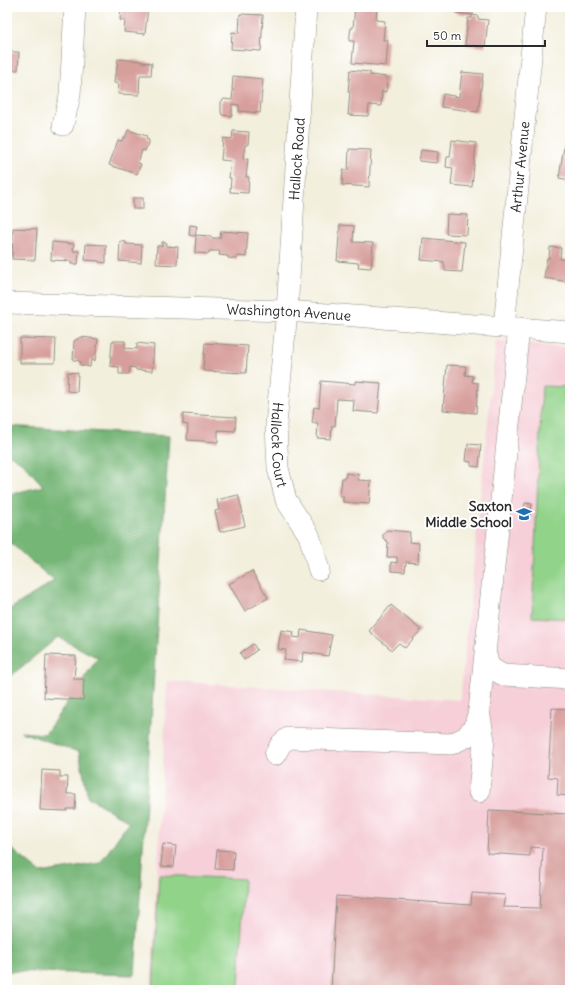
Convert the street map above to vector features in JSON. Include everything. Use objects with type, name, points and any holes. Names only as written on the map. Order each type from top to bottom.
[{"type":"street","points":[[63,124],[70,95],[75,7]]},
{"type":"street","name":"Hallock Road","points":[[287,311],[306,7]]},
{"type":"street","name":"Arthur Avenue","points":[[479,711],[486,655],[536,7]]},
{"type":"street","name":"Washington Avenue","points":[[7,303],[287,311],[570,332]]},
{"type":"street","name":"Hallock Court","points":[[287,311],[276,425],[278,468],[286,500],[309,535],[319,570]]},
{"type":"street","points":[[486,655],[489,667],[503,675],[570,679]]},
{"type":"street","points":[[275,755],[281,744],[288,738],[451,744],[466,737],[475,725],[479,711]]},
{"type":"street","points":[[478,792],[484,740],[479,711]]},
{"type":"shaded area","name":"Saxton Middle School","points":[[496,340],[570,348],[570,990],[151,990],[167,681],[460,700]]},
{"type":"green space","points":[[542,386],[570,387],[570,619],[532,617]]},
{"type":"green space","points":[[7,426],[169,436],[135,975],[7,971],[7,842],[9,847],[41,873],[100,863],[129,822],[88,797],[79,752],[21,732],[45,734],[98,658],[58,637],[7,679],[7,611],[54,581],[7,540],[7,495],[43,486],[24,464],[7,453]]},
{"type":"green space","points":[[159,875],[244,879],[239,990],[153,990]]},
{"type":"building","points":[[121,7],[148,7],[145,34],[124,32],[125,20],[120,20]]},
{"type":"building","points":[[355,7],[377,7],[376,20],[385,21],[383,40],[388,40],[386,66],[352,63],[354,41],[349,41],[351,28],[353,28]]},
{"type":"building","points":[[456,7],[473,7],[473,15],[455,13]]},
{"type":"building","points":[[240,14],[263,15],[261,51],[231,49],[232,32],[239,33]]},
{"type":"building","points":[[472,15],[478,16],[478,19],[488,20],[485,47],[465,45],[468,18],[472,18]]},
{"type":"building","points":[[7,52],[19,52],[18,70],[7,70]]},
{"type":"building","points":[[118,59],[152,63],[151,75],[140,75],[139,95],[118,94],[119,84],[114,83]]},
{"type":"building","points":[[350,70],[370,72],[370,75],[387,77],[386,92],[382,91],[381,106],[369,105],[368,116],[348,115]]},
{"type":"building","points":[[462,72],[483,74],[478,112],[441,107],[443,94],[459,97]]},
{"type":"building","points":[[233,76],[263,79],[260,113],[239,111],[239,105],[232,104],[232,116],[222,115],[221,102],[224,99],[232,100]]},
{"type":"building","points":[[128,130],[147,136],[146,139],[149,140],[145,151],[142,150],[138,163],[141,164],[137,174],[109,165],[118,140],[122,141],[123,137],[125,138]]},
{"type":"building","points":[[233,131],[249,132],[248,145],[245,145],[243,159],[248,159],[246,177],[249,177],[248,193],[230,192],[231,178],[229,178],[231,161],[221,160],[223,138],[232,139]]},
{"type":"building","points":[[452,140],[476,143],[472,187],[451,185],[453,168],[446,167],[447,157],[450,157]]},
{"type":"building","points":[[565,140],[570,141],[570,180],[559,178]]},
{"type":"building","points":[[349,149],[371,150],[369,187],[342,185],[343,170],[348,170]]},
{"type":"building","points":[[421,150],[438,152],[437,163],[419,161]]},
{"type":"building","points":[[133,198],[143,198],[143,209],[133,209]]},
{"type":"building","points":[[447,214],[468,215],[467,235],[446,234]]},
{"type":"building","points":[[190,225],[197,226],[195,236],[189,235]]},
{"type":"building","points":[[340,225],[354,226],[353,242],[373,243],[371,268],[358,267],[359,263],[337,261]]},
{"type":"building","points":[[13,228],[37,229],[35,260],[12,259]]},
{"type":"building","points":[[221,231],[248,233],[246,257],[237,256],[237,259],[228,258],[228,256],[219,255],[220,251],[209,251],[209,254],[195,253],[196,235],[220,238]]},
{"type":"building","points":[[423,238],[465,242],[462,272],[445,271],[444,262],[421,260]]},
{"type":"building","points":[[120,241],[126,242],[126,244],[142,245],[141,263],[119,261]]},
{"type":"building","points":[[52,242],[74,244],[73,251],[79,251],[78,264],[71,264],[71,261],[51,260]]},
{"type":"building","points":[[162,242],[167,243],[166,246],[178,247],[177,265],[156,264],[157,246],[162,246]]},
{"type":"building","points":[[86,244],[106,245],[106,263],[85,260]]},
{"type":"building","points":[[550,247],[561,248],[560,259],[570,260],[569,282],[544,278]]},
{"type":"building","points":[[81,337],[98,339],[95,361],[91,360],[90,367],[80,365],[80,361],[73,360],[74,341]]},
{"type":"building","points":[[20,338],[56,339],[55,363],[20,363]]},
{"type":"building","points":[[112,341],[125,341],[125,348],[137,349],[137,343],[154,345],[152,371],[136,370],[136,368],[130,367],[129,374],[119,374],[119,367],[110,366]]},
{"type":"building","points":[[205,343],[248,346],[246,373],[203,371]]},
{"type":"building","points":[[447,365],[466,366],[465,375],[473,376],[472,382],[478,383],[476,413],[443,410]]},
{"type":"building","points":[[68,372],[78,373],[77,392],[67,391]]},
{"type":"building","points":[[321,381],[355,384],[355,381],[381,383],[378,413],[353,411],[354,400],[337,399],[335,426],[332,426],[331,439],[317,438],[318,423],[312,423],[314,407],[319,408]]},
{"type":"building","points":[[183,414],[236,417],[235,431],[218,430],[218,442],[187,440],[188,425],[183,424]]},
{"type":"building","points":[[468,444],[481,445],[479,467],[471,466],[471,462],[466,461]]},
{"type":"building","points":[[346,473],[359,475],[358,480],[371,481],[369,504],[343,502],[343,496],[340,496],[342,478],[345,478]]},
{"type":"building","points":[[238,495],[245,526],[220,532],[215,511],[219,510],[217,500]]},
{"type":"building","points":[[525,503],[532,504],[530,516],[523,515]]},
{"type":"building","points":[[387,530],[410,532],[409,542],[419,543],[418,563],[406,562],[405,572],[391,571],[391,562],[397,563],[397,557],[387,557],[388,542],[383,538],[383,534]]},
{"type":"building","points":[[252,571],[268,598],[245,611],[229,584]]},
{"type":"building","points":[[391,605],[421,630],[405,648],[399,643],[392,650],[369,631]]},
{"type":"building","points":[[281,630],[294,632],[293,637],[300,638],[301,630],[332,635],[328,656],[303,652],[302,662],[284,660],[286,650],[278,649]]},
{"type":"building","points":[[253,644],[257,650],[244,660],[240,653]]},
{"type":"building","points":[[46,655],[76,656],[74,679],[84,679],[83,700],[44,698]]},
{"type":"building","points":[[552,708],[570,709],[570,796],[557,795],[558,778],[548,777]]},
{"type":"building","points":[[42,770],[60,771],[60,777],[68,777],[67,794],[76,794],[75,809],[67,809],[67,811],[40,810]]},
{"type":"building","points":[[569,804],[570,990],[331,990],[336,896],[471,905],[472,893],[505,895],[503,907],[540,908],[543,848],[530,847],[530,856],[487,853],[489,810],[568,814]]},
{"type":"building","points":[[163,844],[176,846],[174,867],[161,866]]},
{"type":"building","points":[[217,850],[234,851],[233,870],[215,869]]},
{"type":"place","name":"Saxton Middle School","points":[[524,514]]}]
